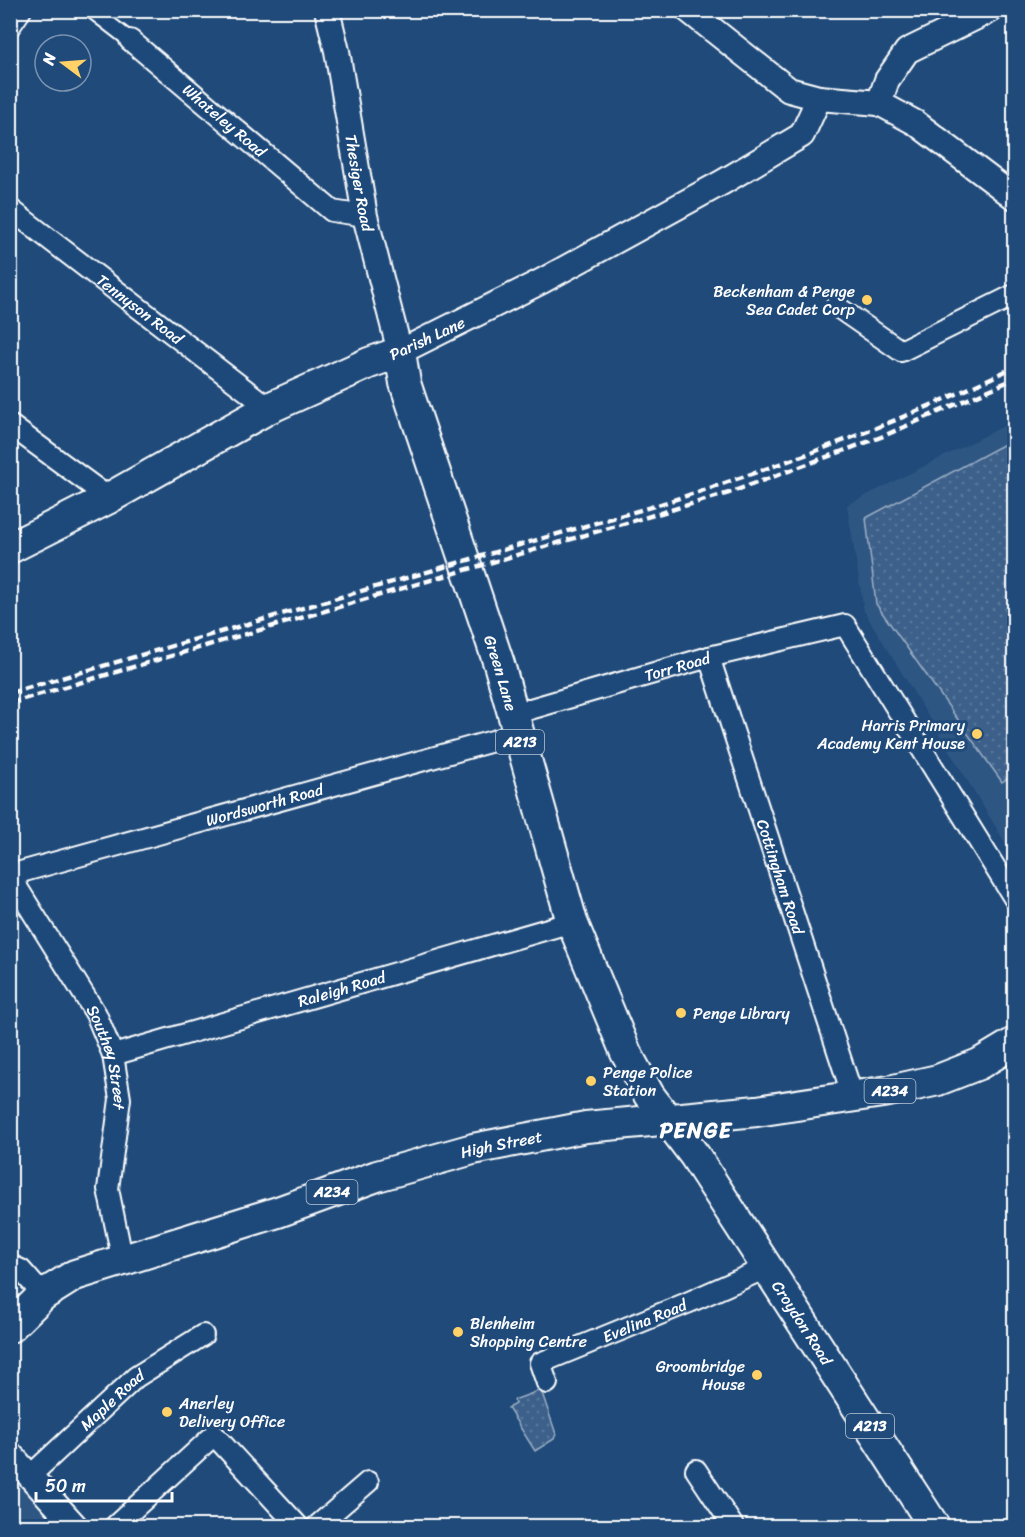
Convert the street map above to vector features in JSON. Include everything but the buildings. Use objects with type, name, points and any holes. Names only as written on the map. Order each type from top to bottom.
[{"type":"main road","name":"Parish Lane","points":[[10,548],[109,498],[269,408],[369,363],[400,352]]},
{"type":"main road","name":"Green Lane","points":[[400,352],[405,383],[499,664],[572,922],[626,1053],[648,1095],[668,1120]]},
{"type":"main road","name":"High Street","points":[[10,1327],[43,1295],[75,1275],[123,1262],[278,1212],[377,1176],[472,1149],[586,1128],[757,1111],[889,1091],[938,1080],[979,1064],[1014,1043]]},
{"type":"main road","name":"Croydon Road","points":[[668,1120],[695,1156],[934,1527]]},
{"type":"street","points":[[10,26],[21,10]]},
{"type":"street","name":"Whateley Road","points":[[92,10],[332,211],[365,216]]},
{"type":"street","name":"Thesiger Road","points":[[327,10],[337,51],[365,216],[400,352]]},
{"type":"street","points":[[688,10],[789,90],[819,98],[879,103],[916,123],[1014,197]]},
{"type":"street","points":[[879,103],[888,80],[907,51],[991,10]]},
{"type":"street","name":"Parish Lane","points":[[400,352],[542,281],[723,182],[802,135],[819,98]]},
{"type":"street","name":"Tennyson Road","points":[[10,209],[269,408]]},
{"type":"street","points":[[837,306],[901,351],[1014,295]]},
{"type":"street","points":[[10,425],[109,498]]},
{"type":"street","name":"Torr Road","points":[[515,724],[709,657],[845,625],[1014,898]]},
{"type":"street","name":"Cottingham Road","points":[[709,657],[853,1097]]},
{"type":"street","name":"Wordsworth Road","points":[[12,875],[515,724]]},
{"type":"street","name":"Southey Street","points":[[12,875],[18,889],[96,1014],[113,1055],[120,1099],[108,1189],[123,1262]]},
{"type":"street","name":"Raleigh Road","points":[[113,1055],[572,922]]},
{"type":"street","points":[[10,1265],[21,1270],[43,1295]]},
{"type":"street","name":"Evelina Road","points":[[547,1383],[540,1363],[766,1268]]},
{"type":"street","name":"Maple Road","points":[[30,1476],[136,1377],[204,1335]]},
{"type":"street","points":[[115,1527],[214,1435],[298,1527]]},
{"type":"street","points":[[10,1454],[75,1527]]},
{"type":"street","points":[[696,1470],[733,1527]]},
{"type":"street","points":[[317,1527],[368,1482]]},
{"type":"shaded area","name":"Harris Primary Academy Kent House","points":[[1014,421],[1014,857],[864,611],[847,505]]},
{"type":"shaded area","name":"Harris Primary Academy Kent House","points":[[1014,439],[1014,774],[1002,782],[876,604],[866,518]]},
{"type":"shaded area","points":[[541,1390],[556,1434],[554,1439],[535,1451],[508,1408],[515,1404],[514,1400]]},
{"type":"shaded area","points":[[10,1454],[60,1510],[42,1526],[11,1526]]},
{"type":"railway","points":[[10,693],[661,504],[884,425],[1014,367]]},
{"type":"railway","points":[[10,703],[729,493],[881,437],[1014,379]]},
{"type":"place","name":"Beckenham & Penge Sea Cadet Corp","points":[[867,300]]},
{"type":"place","name":"Harris Primary Academy Kent House","points":[[977,734]]},
{"type":"place","name":"Penge Library","points":[[681,1013]]},
{"type":"place","name":"Penge Police Station","points":[[591,1081]]},
{"type":"place","name":"Blenheim Shopping Centre","points":[[458,1332]]},
{"type":"place","name":"Groombridge House","points":[[757,1375]]},
{"type":"place","name":"Anerley Delivery Office","points":[[167,1412]]},
{"type":"district","name":"PENGE","points":[[696,1130]]}]
